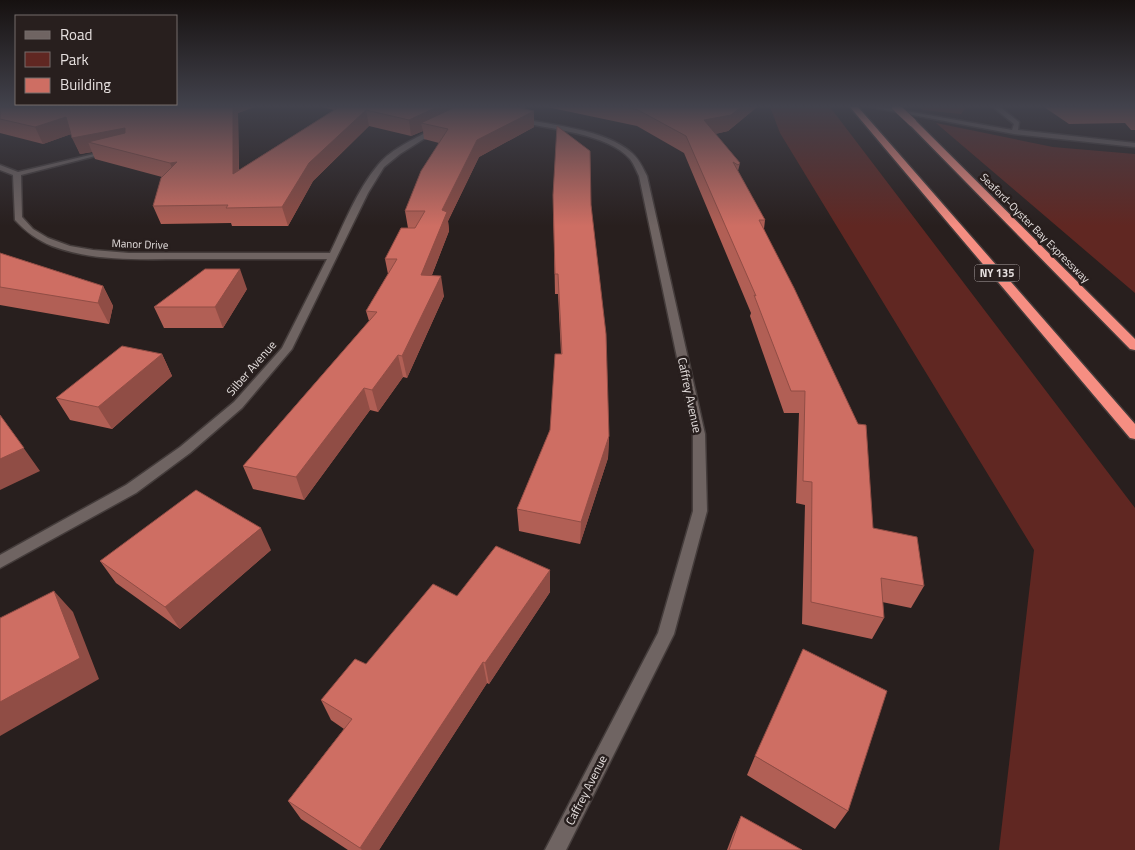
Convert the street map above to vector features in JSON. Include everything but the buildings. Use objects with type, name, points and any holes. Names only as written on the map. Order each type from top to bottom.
[{"type":"highway","name":"NY 135","points":[[888,147],[1135,434]]},
{"type":"highway","name":"Seaford-Oyster Bay Expressway","points":[[937,147],[1135,346]]},
{"type":"street","name":"Silber Avenue","points":[[0,562],[130,489],[185,450],[238,405],[287,349],[364,194],[381,166],[405,147]]},
{"type":"street","name":"Caffrey Avenue","points":[[555,850],[666,634],[700,511],[699,434],[643,176],[631,156],[616,147]]},
{"type":"street","points":[[0,167],[17,174],[120,149]]},
{"type":"street","name":"Manor Drive","points":[[17,174],[18,218],[35,235],[64,247],[96,254],[129,256],[333,256]]},
{"type":"green space","points":[[788,147],[860,147],[1135,508],[1135,850],[999,850],[1034,550]]},
{"type":"green space","points":[[964,147],[1051,147],[1135,154],[1135,293]]}]
